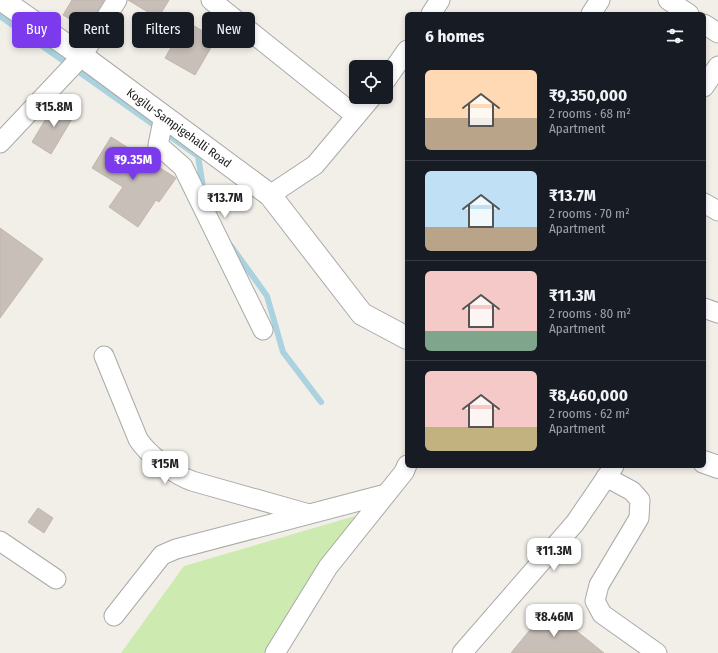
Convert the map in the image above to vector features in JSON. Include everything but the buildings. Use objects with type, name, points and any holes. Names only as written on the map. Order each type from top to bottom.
[{"type":"street","name":"Kogilu-Sampigehalli Road","points":[[2,0],[82,56],[270,195],[362,314],[405,337]]},
{"type":"street","points":[[0,143],[82,56],[117,0]]},
{"type":"street","points":[[211,0],[356,116]]},
{"type":"street","points":[[432,12],[440,0]]},
{"type":"street","points":[[592,12],[600,0]]},
{"type":"street","points":[[668,0],[686,12]]},
{"type":"street","points":[[706,25],[718,34]]},
{"type":"street","points":[[393,70],[405,53]]},
{"type":"street","points":[[706,84],[718,66]]},
{"type":"street","points":[[270,195],[315,165],[366,104]]},
{"type":"street","points":[[164,116],[158,145],[183,167],[263,330]]},
{"type":"street","points":[[706,204],[718,211]]},
{"type":"street","points":[[706,309],[718,313]]},
{"type":"street","points":[[104,356],[138,439],[142,445],[176,474],[192,481],[310,514]]},
{"type":"street","points":[[275,653],[328,566],[406,468]]},
{"type":"street","points":[[462,653],[575,523],[610,472],[640,500],[639,518],[599,585],[595,601],[602,614],[657,653]]},
{"type":"street","points":[[114,616],[162,555],[176,549],[386,494]]},
{"type":"street","points":[[0,541],[56,579]]},
{"type":"green space","points":[[355,516],[301,595],[266,653],[121,653],[184,566]]},
{"type":"waterway","points":[[0,16],[198,156],[204,193]]},
{"type":"waterway","points":[[231,246],[267,296],[283,352],[321,402]]}]
